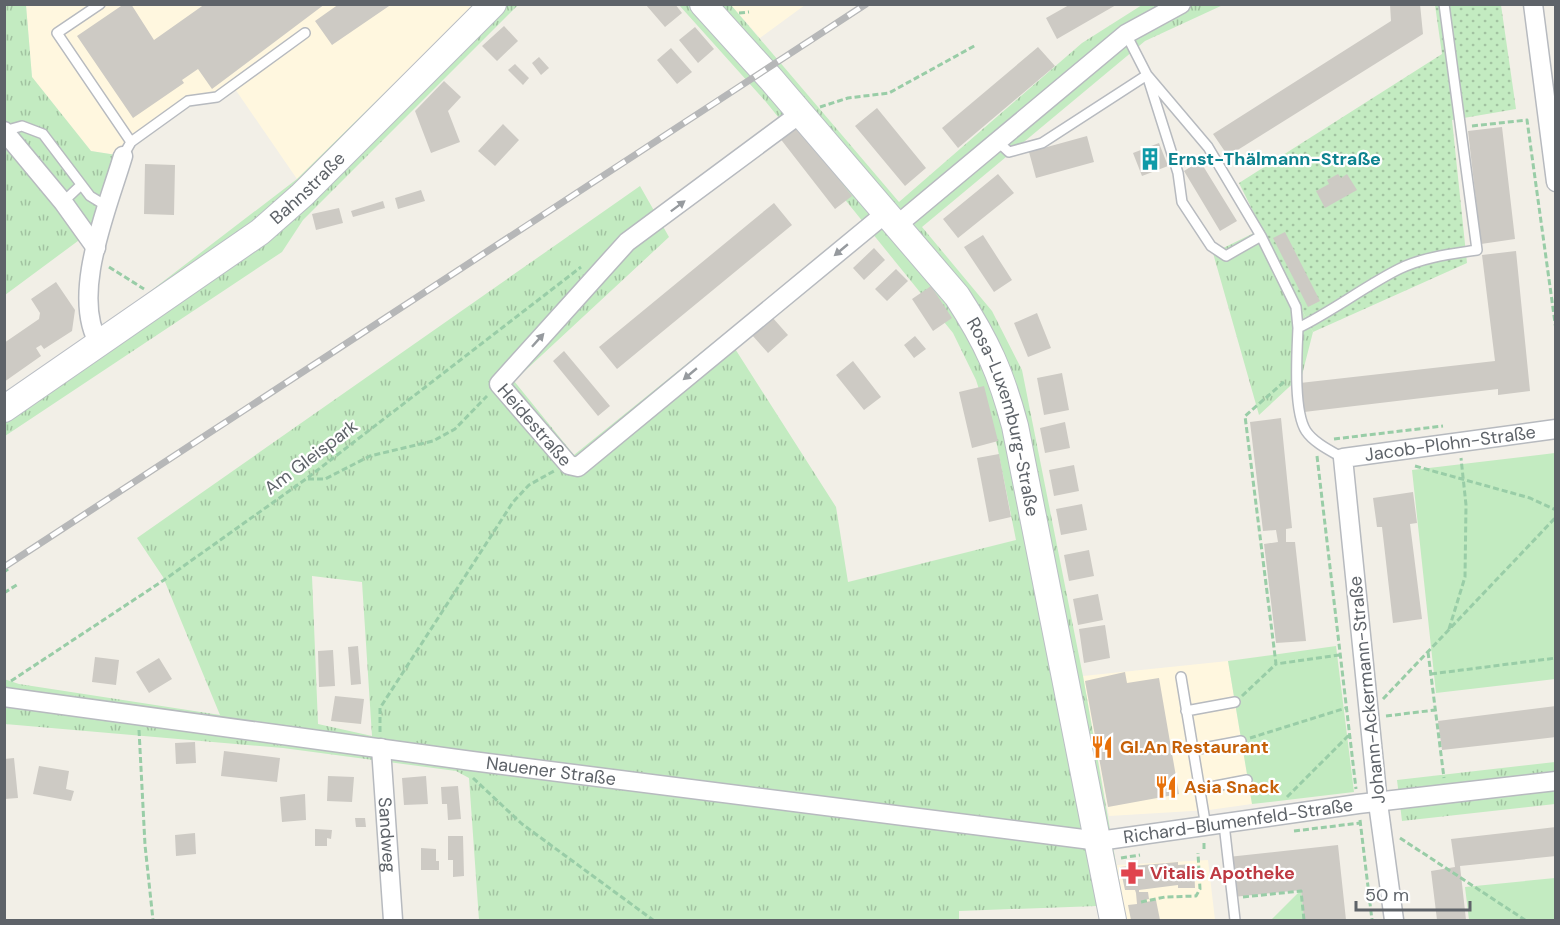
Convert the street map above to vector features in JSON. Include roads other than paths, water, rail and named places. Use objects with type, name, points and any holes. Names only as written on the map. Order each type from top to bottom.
[{"type":"main road","name":"Bahnstraße","points":[[4,409],[100,345],[260,232],[493,4]]},
{"type":"main road","name":"Rosa-Luxemburg-Straße","points":[[703,4],[801,113],[957,296],[978,327],[1003,377],[1018,437],[1113,921]]},
{"type":"street","points":[[891,219],[996,141],[1126,34],[1182,4]]},
{"type":"street","points":[[1533,4],[1549,84],[1556,182]]},
{"type":"street","name":"Heidestraße","points":[[801,113],[627,242],[499,384],[569,465],[578,467],[891,219]]},
{"type":"street","points":[[4,131],[63,201],[96,248]]},
{"type":"street","points":[[100,345],[89,323],[91,266],[127,149]]},
{"type":"street","name":"Jacob-Plohn-Straße","points":[[1343,458],[1556,429]]},
{"type":"street","name":"Johann-Ackermann-Straße","points":[[1343,458],[1387,802],[1394,921]]},
{"type":"street","name":"Nauener Straße","points":[[4,698],[1099,842]]},
{"type":"street","name":"Sandweg","points":[[381,748],[393,921]]},
{"type":"street","name":"Richard-Blumenfeld-Straße","points":[[1099,842],[1267,817],[1556,781]]},
{"type":"lane","points":[[100,4],[57,33],[127,149],[188,101],[217,97],[305,33]]},
{"type":"lane","points":[[1298,328],[1332,311],[1400,268],[1441,255],[1477,250],[1444,4]]},
{"type":"lane","points":[[1126,34],[1147,75],[1178,173],[1182,202],[1211,246],[1226,256],[1261,236]]},
{"type":"lane","points":[[996,141],[1009,152],[1042,144],[1147,75]]},
{"type":"lane","points":[[1147,75],[1208,147],[1261,236],[1296,307],[1298,328],[1295,374],[1304,429],[1316,441],[1343,458]]},
{"type":"lane","points":[[4,131],[22,126],[43,134],[90,196],[108,207]]},
{"type":"lane","points":[[63,201],[81,185]]},
{"type":"lane","points":[[1181,677],[1200,789],[1215,825],[1235,921]]},
{"type":"lane","points":[[1186,711],[1235,702]]},
{"type":"lane","points":[[1193,750],[1241,741]]},
{"type":"lane","points":[[1200,789],[1247,780]]},
{"type":"railway","points":[[4,567],[866,4]]},
{"type":"place","name":"Ernst-Thälmann-Straße","points":[[1150,159]]},
{"type":"place","name":"GI.An Restaurant","points":[[1102,747]]},
{"type":"place","name":"Asia Snack","points":[[1166,787]]},
{"type":"place","name":"Vitalis Apotheke","points":[[1132,873]]}]
